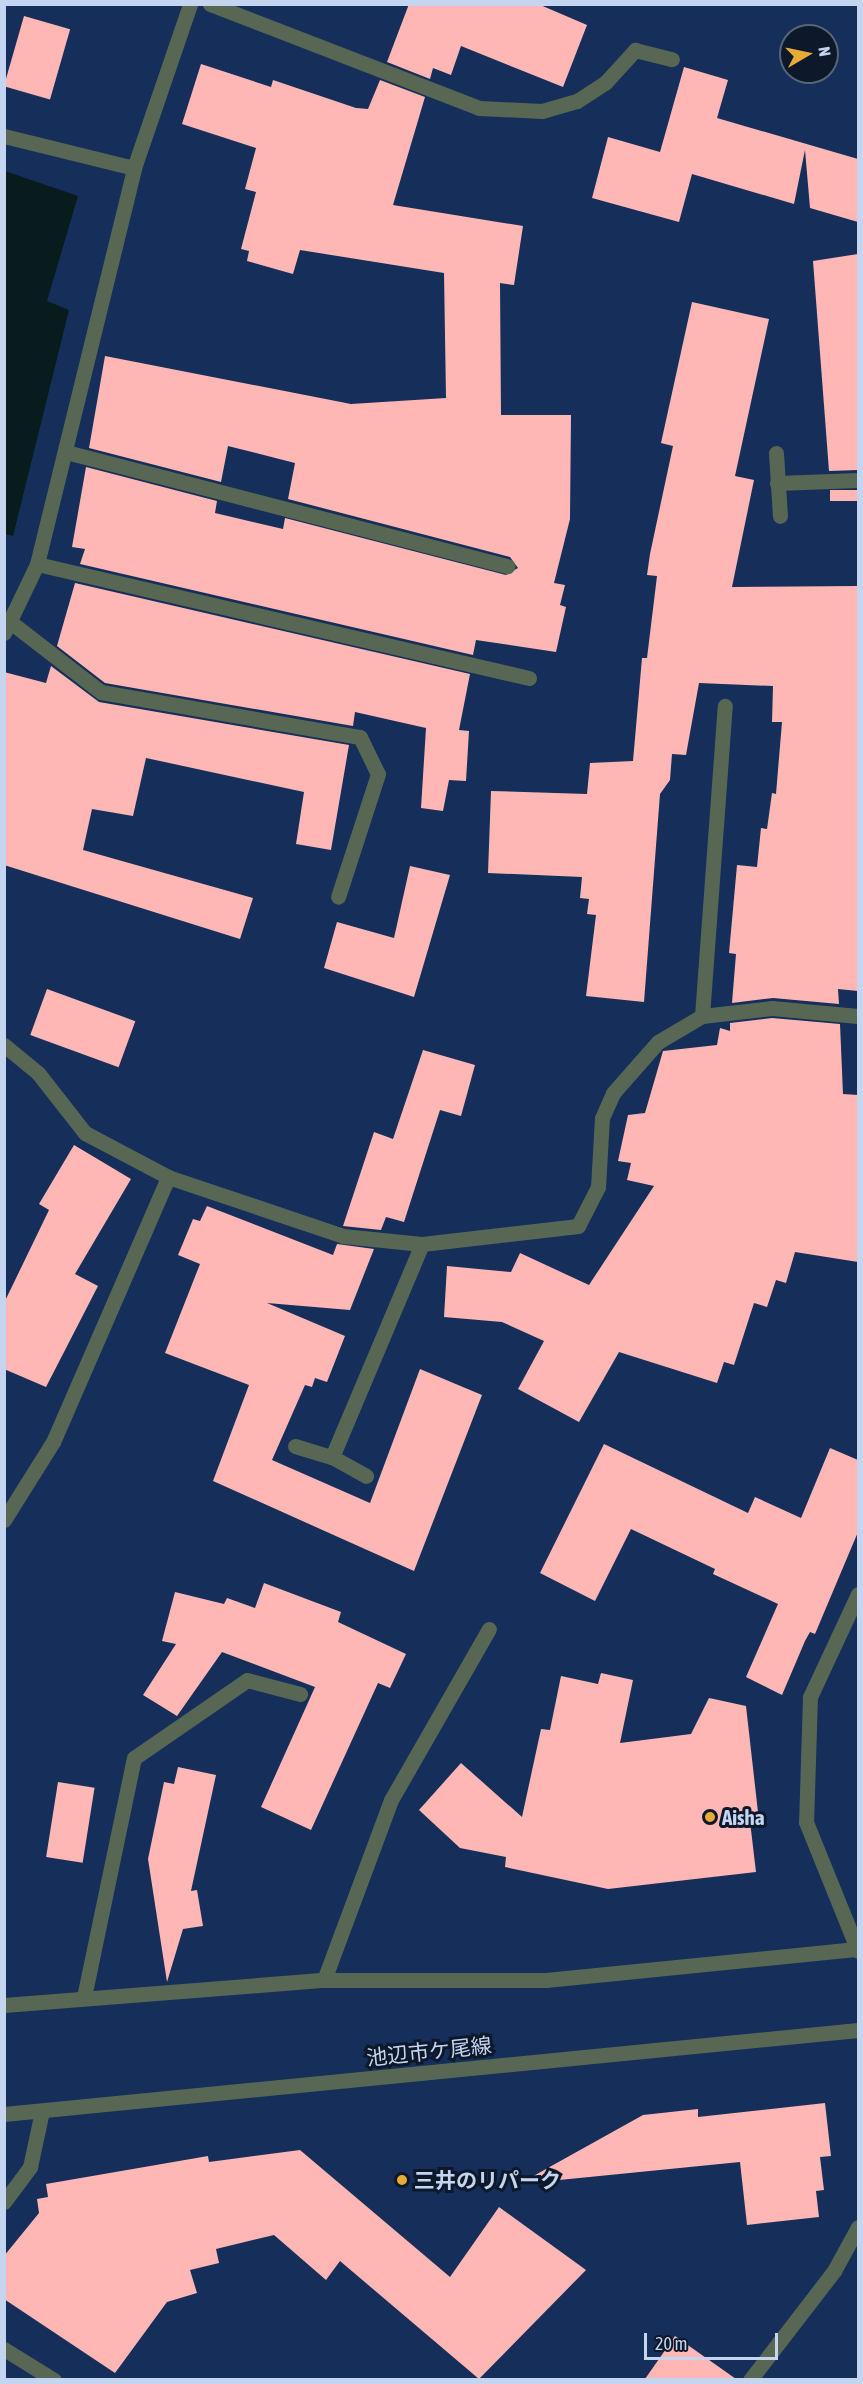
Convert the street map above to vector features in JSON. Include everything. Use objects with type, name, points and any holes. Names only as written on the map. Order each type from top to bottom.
[{"type":"street","points":[[190,4],[134,168],[37,564],[9,629],[101,692],[360,737],[378,774],[338,897]]},
{"type":"street","points":[[210,4],[478,108],[542,111],[577,101],[605,83],[635,50],[672,59]]},
{"type":"street","points":[[4,136],[134,168]]},
{"type":"street","points":[[66,452],[508,566]]},
{"type":"street","points":[[776,453],[780,516]]},
{"type":"street","points":[[777,483],[858,480]]},
{"type":"street","points":[[37,564],[529,678]]},
{"type":"street","points":[[702,1016],[725,706]]},
{"type":"street","points":[[4,1045],[38,1073],[85,1133],[168,1177],[343,1236],[422,1244],[578,1226],[598,1187],[603,1118],[614,1093],[658,1042],[702,1016],[772,1008],[858,1016]]},
{"type":"street","points":[[4,1520],[53,1442],[168,1177]]},
{"type":"street","points":[[332,1457],[422,1244]]},
{"type":"street","points":[[295,1446],[332,1457],[366,1476]]},
{"type":"street","points":[[4,2005],[324,1980],[546,1980],[858,1949],[806,1822],[810,1697],[858,1594]]},
{"type":"street","points":[[324,1980],[391,1800],[489,1629]]},
{"type":"street","points":[[84,1997],[134,1758],[247,1680],[300,1694]]},
{"type":"street","name":"池辺市ケ尾線","points":[[4,2114],[858,2030]]},
{"type":"street","points":[[4,2202],[30,2167],[42,2111]]},
{"type":"street","points":[[750,2379],[834,2271],[858,2227]]},
{"type":"street","points":[[4,2349],[54,2379]]},
{"type":"shaded area","points":[[5,171],[78,196],[47,301],[69,310],[13,536],[4,534]]},
{"type":"building","points":[[409,4],[538,4],[587,25],[563,87],[461,46],[451,75],[433,68],[430,79],[387,62]]},
{"type":"building","points":[[24,16],[70,29],[50,99],[4,86]]},
{"type":"building","points":[[201,64],[271,87],[273,80],[356,108],[368,109],[380,80],[425,97],[393,205],[523,226],[514,285],[500,283],[501,415],[571,415],[570,519],[554,583],[565,585],[560,605],[566,607],[556,652],[476,640],[473,655],[80,564],[85,549],[72,547],[86,467],[217,501],[215,513],[283,529],[285,518],[506,575],[518,568],[510,557],[288,499],[295,463],[228,446],[221,482],[89,448],[105,356],[351,404],[446,398],[444,273],[300,250],[293,274],[247,261],[249,251],[241,249],[256,192],[245,189],[256,148],[182,124]]},
{"type":"building","points":[[684,67],[728,80],[717,118],[858,159],[858,222],[810,208],[805,150],[794,204],[692,174],[679,222],[592,198],[608,137],[660,152]]},
{"type":"building","points":[[858,254],[858,470],[829,471],[813,261]]},
{"type":"building","points":[[692,302],[769,319],[735,476],[754,480],[732,587],[858,586],[858,991],[838,989],[839,1004],[773,998],[732,1003],[736,954],[729,953],[737,865],[757,867],[761,828],[767,829],[772,793],[776,794],[782,722],[772,722],[773,686],[699,683],[686,755],[672,754],[670,780],[660,794],[644,1002],[586,996],[596,915],[587,914],[589,899],[580,898],[582,877],[488,873],[491,791],[587,794],[590,763],[633,761],[642,658],[647,658],[657,576],[647,575],[673,446],[661,443]]},
{"type":"building","points":[[830,490],[858,490],[858,501],[830,501]]},
{"type":"building","points":[[75,583],[470,674],[459,730],[469,731],[466,781],[449,780],[443,811],[421,808],[426,728],[355,712],[353,726],[105,683],[57,646]]},
{"type":"building","points":[[51,666],[99,702],[349,745],[331,850],[296,844],[304,792],[146,758],[133,816],[92,809],[83,850],[253,898],[240,939],[4,865],[4,672],[46,683]]},
{"type":"building","points":[[410,866],[450,875],[414,997],[324,968],[337,922],[394,938]]},
{"type":"building","points":[[47,989],[135,1021],[119,1067],[30,1035]]},
{"type":"building","points":[[772,1018],[840,1024],[843,1094],[858,1095],[858,1262],[795,1252],[786,1283],[776,1280],[767,1307],[754,1303],[734,1365],[724,1362],[717,1383],[619,1352],[579,1422],[518,1389],[544,1341],[502,1322],[444,1317],[447,1266],[511,1272],[520,1253],[589,1285],[654,1186],[627,1180],[631,1163],[618,1161],[628,1115],[645,1113],[663,1051],[717,1045],[720,1028],[730,1031],[730,1023]]},
{"type":"building","points":[[423,1050],[475,1065],[461,1116],[440,1110],[404,1222],[386,1217],[381,1230],[343,1226],[374,1132],[393,1139]]},
{"type":"building","points":[[74,1145],[131,1179],[75,1274],[98,1286],[46,1387],[4,1369],[4,1303],[49,1210],[39,1204]]},
{"type":"building","points":[[207,1206],[333,1255],[337,1244],[374,1249],[350,1310],[267,1303],[345,1336],[327,1382],[315,1378],[312,1387],[305,1385],[272,1460],[370,1503],[420,1369],[482,1395],[414,1571],[213,1481],[249,1385],[165,1353],[200,1264],[178,1255],[193,1219],[200,1221]]},
{"type":"building","points":[[604,1444],[748,1513],[755,1497],[801,1518],[830,1448],[858,1460],[858,1532],[815,1634],[810,1632],[805,1641],[782,1695],[746,1677],[778,1604],[713,1574],[715,1569],[631,1529],[595,1601],[540,1573]]},
{"type":"building","points":[[264,1583],[341,1612],[338,1622],[406,1654],[390,1688],[378,1683],[311,1830],[261,1807],[315,1687],[222,1652],[177,1716],[143,1695],[176,1644],[162,1641],[175,1592],[224,1604],[227,1598],[255,1608]]},
{"type":"building","points":[[601,1673],[633,1680],[620,1743],[691,1734],[709,1698],[746,1706],[758,1812],[749,1813],[756,1872],[608,1889],[505,1867],[506,1857],[460,1848],[419,1810],[461,1763],[522,1817],[541,1729],[550,1730],[561,1676],[598,1684]]},
{"type":"building","points":[[178,1767],[216,1775],[191,1891],[197,1890],[203,1926],[183,1929],[167,1982],[148,1859],[164,1782],[174,1784]]},
{"type":"building","points":[[58,1782],[95,1788],[83,1863],[46,1857]]},
{"type":"building","points":[[825,2103],[831,2156],[820,2157],[824,2190],[816,2191],[819,2217],[747,2225],[740,2162],[519,2184],[643,2115],[698,2109],[698,2117]]},
{"type":"building","points":[[300,2150],[450,2277],[499,2207],[586,2270],[479,2379],[340,2261],[326,2280],[274,2235],[216,2249],[219,2263],[190,2270],[197,2293],[167,2302],[115,2373],[4,2299],[4,2256],[39,2213],[37,2199],[48,2197],[46,2184],[208,2156],[209,2162]]},
{"type":"building","points":[[675,2336],[736,2379],[645,2379]]},
{"type":"place","name":"Aisha","points":[[710,1817]]},
{"type":"place","name":"三井のリパーク","points":[[402,2180]]}]
